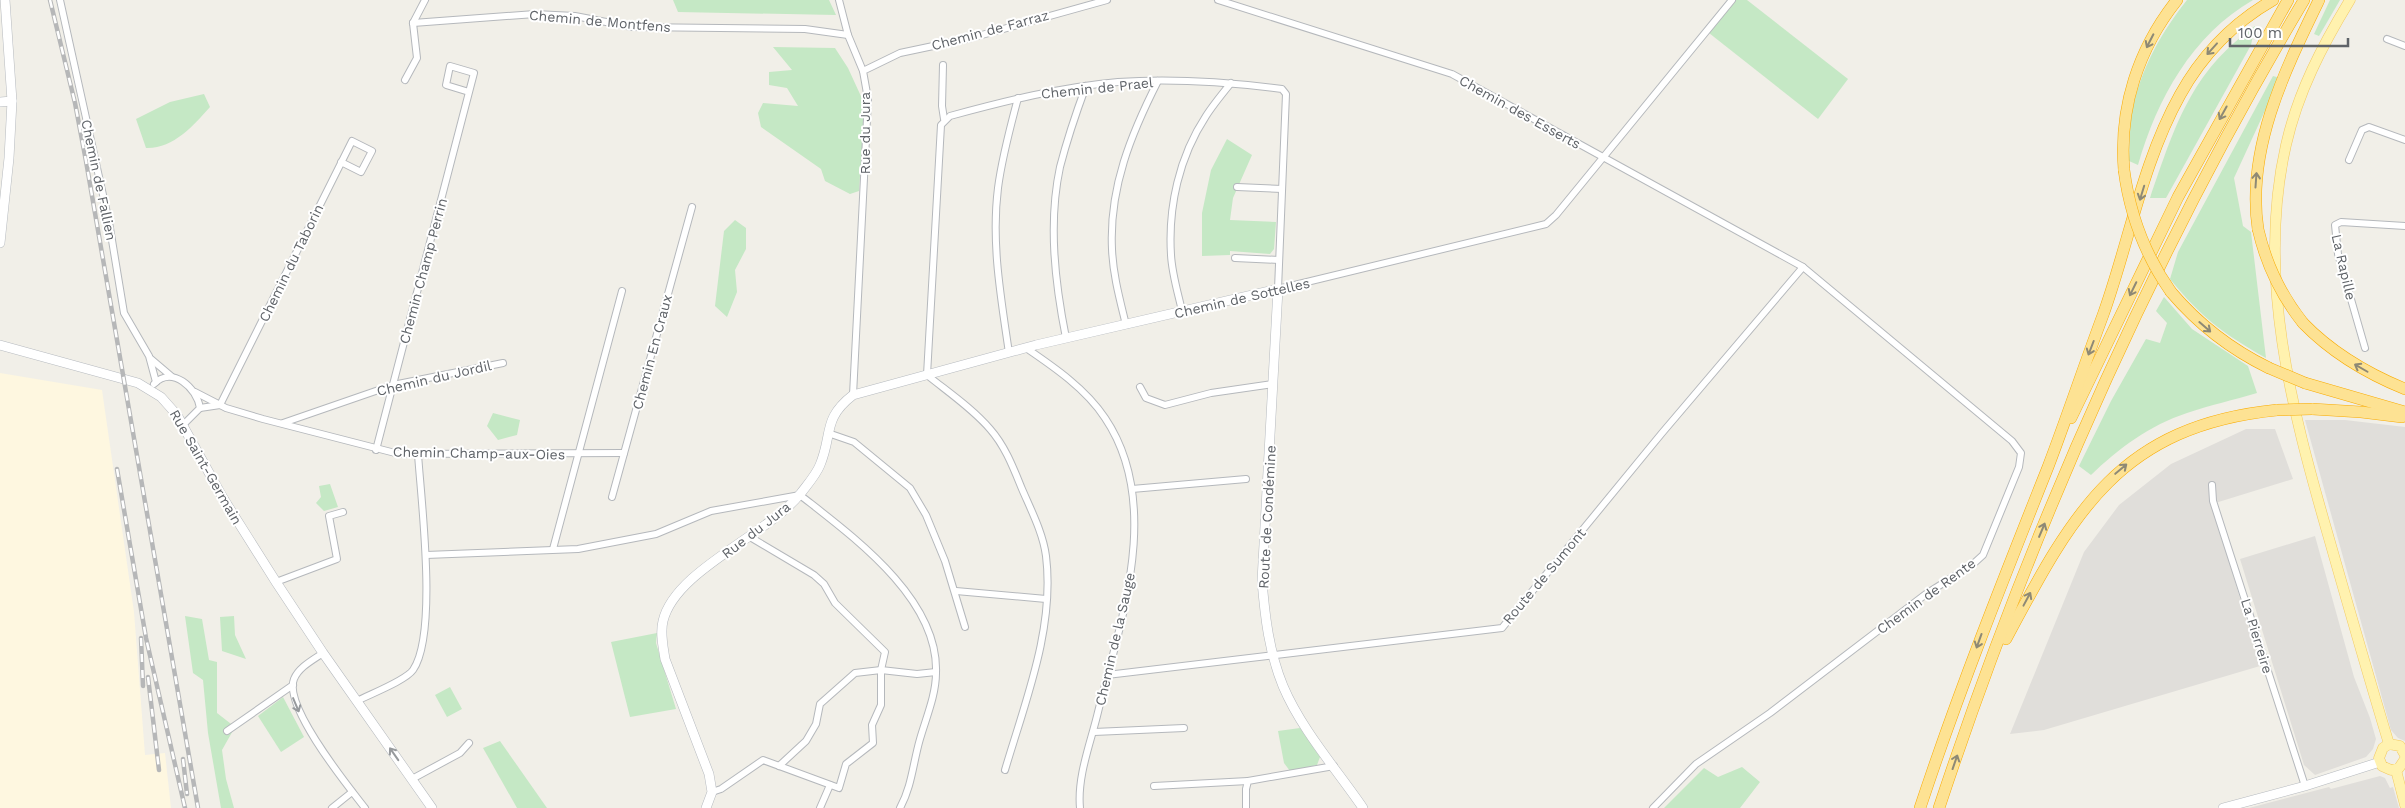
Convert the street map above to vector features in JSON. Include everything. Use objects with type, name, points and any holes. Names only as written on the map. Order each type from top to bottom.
[{"type":"highway","points":[[2177,0],[2154,32],[2134,79],[2124,124],[2124,170],[2129,201],[2138,232],[2152,262],[2171,292],[2194,317],[2214,335],[2244,355],[2305,383],[2405,412]]},
{"type":"highway","points":[[2049,465],[2178,197],[2288,0]]},
{"type":"highway","points":[[1939,808],[1987,673],[2045,521],[2120,351],[2232,128],[2304,0]]},
{"type":"highway","points":[[2319,0],[2284,79],[2262,142],[2256,183],[2258,229],[2274,277],[2284,296],[2303,323],[2330,348],[2353,364],[2405,389]]},
{"type":"highway","points":[[1920,808],[1983,630],[2049,465],[2113,286],[2154,154],[2169,115],[2189,79],[2211,50],[2237,24],[2268,3]]},
{"type":"highway","points":[[1987,673],[2060,541],[2090,500],[2115,475],[2157,444],[2188,429],[2239,415],[2277,410],[2312,409],[2361,412],[2405,418]]},
{"type":"main road","points":[[2350,0],[2331,32],[2304,86],[2283,160],[2275,226],[2277,299],[2286,364],[2303,444],[2389,744]]},
{"type":"main road","points":[[2331,32],[2358,0]]},
{"type":"main road","points":[[2405,753],[2396,745],[2389,744],[2380,751],[2380,762],[2386,769],[2396,770],[2403,765],[2405,759]]},
{"type":"main road","points":[[2396,770],[2405,805]]},
{"type":"street","points":[[0,243],[10,158],[12,101],[5,0]]},
{"type":"street","name":"Chemin de Fallien","points":[[60,0],[109,222],[124,313],[149,356],[171,376],[194,392]]},
{"type":"street","points":[[405,80],[417,58],[413,23],[425,0]]},
{"type":"street","points":[[839,0],[848,35],[863,72]]},
{"type":"street","name":"Chemin de Farraz","points":[[874,66],[900,54],[971,38],[1078,3],[1107,0]]},
{"type":"street","name":"Chemin des Esserts","points":[[1218,0],[1439,68],[1803,267]]},
{"type":"street","name":"Chemin de Sottelles","points":[[853,396],[1066,338],[1538,228],[1556,215],[1732,0]]},
{"type":"street","name":"Chemin de Montfens","points":[[413,23],[535,14],[575,16],[632,27],[805,29],[848,35]]},
{"type":"street","points":[[2387,39],[2405,46]]},
{"type":"street","points":[[943,65],[942,106],[944,119],[941,125],[927,375],[989,428],[1003,446],[1041,536],[1046,554],[1048,583],[1043,633],[1032,680],[1005,770]]},
{"type":"street","name":"Chemin Champ Perrin","points":[[376,450],[474,73],[450,66],[446,85],[469,92]]},
{"type":"street","name":"Rue du Jura","points":[[712,792],[709,774],[665,658],[662,640],[663,621],[668,609],[686,583],[781,514],[800,494],[820,465],[831,418],[840,405],[853,396],[868,99],[863,72],[874,66]]},
{"type":"street","points":[[1126,325],[1112,249],[1116,187],[1127,145],[1158,81]]},
{"type":"street","name":"Chemin de Prael","points":[[944,119],[1018,98],[1086,86],[1158,81],[1231,82],[1282,89],[1286,94],[1282,189]]},
{"type":"street","points":[[1182,311],[1171,257],[1171,222],[1175,191],[1183,162],[1194,138],[1205,117],[1231,82]]},
{"type":"street","points":[[1066,338],[1057,286],[1054,242],[1056,208],[1060,168],[1086,86]]},
{"type":"street","points":[[1009,353],[997,277],[996,232],[998,188],[1007,138],[1018,98]]},
{"type":"street","points":[[0,102],[12,101]]},
{"type":"street","points":[[2349,160],[2362,130],[2369,127],[2405,140]]},
{"type":"street","name":"Chemin du Taborin","points":[[220,405],[341,162],[352,141],[372,151],[361,172],[341,162]]},
{"type":"street","points":[[1238,187],[1282,189],[1278,289]]},
{"type":"street","name":"Chemin En Craux","points":[[612,497],[692,207]]},
{"type":"street","name":"La Rapille","points":[[2365,348],[2338,254],[2335,224],[2341,222],[2405,226]]},
{"type":"street","points":[[1235,258],[1279,260]]},
{"type":"street","name":"Route de Sumont","points":[[1108,675],[1273,657],[1502,628],[1662,433],[1803,267]]},
{"type":"street","name":"Chemin de Rente","points":[[1653,808],[1696,764],[1770,713],[1926,594],[1972,566],[1983,556],[2019,467],[2021,453],[2012,441],[1803,267]]},
{"type":"street","name":"Route de Condémine","points":[[1278,289],[1262,581],[1266,625],[1273,657],[1283,687],[1296,711],[1363,808]]},
{"type":"street","points":[[553,549],[622,291]]},
{"type":"street","name":"Rue Saint-Germain","points":[[0,345],[138,383],[154,385],[183,425],[223,498],[276,582],[323,653],[432,808]]},
{"type":"street","name":"Chemin de la Sauge","points":[[1026,348],[1066,378],[1092,401],[1105,418],[1129,466],[1132,489],[1132,563],[1127,597],[1085,763],[1080,808]]},
{"type":"street","name":"Chemin de Fallien","points":[[149,356],[154,385]]},
{"type":"street","name":"Chemin du Jordil","points":[[282,424],[393,385],[503,363]]},
{"type":"street","points":[[154,385],[164,376],[171,376]]},
{"type":"street","points":[[1140,387],[1146,398],[1165,405],[1211,393],[1273,384]]},
{"type":"street","points":[[194,392],[200,408]]},
{"type":"street","name":"Chemin Champ-aux-Oies","points":[[194,392],[220,405],[376,450],[418,454],[624,453]]},
{"type":"street","points":[[183,425],[200,408],[220,405]]},
{"type":"street","points":[[828,433],[854,442],[910,488],[926,515],[956,591],[965,627]]},
{"type":"street","points":[[357,701],[404,677],[414,669],[423,646],[426,555],[418,454]]},
{"type":"street","points":[[1132,489],[1246,479]]},
{"type":"street","name":"La Pierreire","points":[[2212,485],[2213,501],[2305,786]]},
{"type":"street","points":[[426,555],[578,549],[644,536],[711,511],[800,494],[863,546],[901,586],[928,630],[935,657],[936,672],[910,786],[900,808]]},
{"type":"street","points":[[276,582],[337,559],[329,516],[344,512]]},
{"type":"street","points":[[706,808],[712,792],[721,789],[763,760],[839,788],[846,764],[873,743],[872,725],[881,705],[881,670],[885,652],[835,603],[824,584],[801,566],[750,537]]},
{"type":"street","points":[[956,591],[1046,600]]},
{"type":"street","points":[[227,731],[293,684],[304,666],[323,653]]},
{"type":"street","points":[[778,766],[806,741],[816,724],[820,704],[855,674],[881,670],[917,674],[936,672]]},
{"type":"street","points":[[293,684],[292,692],[296,705],[309,730],[365,808]]},
{"type":"street","points":[[1094,732],[1184,728]]},
{"type":"street","points":[[412,779],[460,752],[469,743]]},
{"type":"street","points":[[2223,808],[2305,786],[2380,762]]},
{"type":"street","points":[[1154,786],[1285,777],[1334,766]]},
{"type":"street","points":[[1246,808],[1248,781]]},
{"type":"street","points":[[820,808],[830,785]]},
{"type":"street","points":[[332,808],[352,792]]},
{"type":"shaded area","points":[[0,373],[102,390],[134,612],[145,755],[165,753],[171,808],[0,808]]},
{"type":"shaded area","points":[[2305,420],[2345,420],[2405,427],[2405,741],[2398,738],[2391,730]]},
{"type":"shaded area","points":[[2246,429],[2275,429],[2293,479],[2212,504],[2260,666],[2044,730],[2010,734],[2084,552],[2119,505],[2171,464]]},
{"type":"shaded area","points":[[2315,536],[2354,677],[2376,739],[2373,749],[2366,757],[2315,775],[2304,765],[2240,559]]},
{"type":"shaded area","points":[[2380,776],[2385,778],[2390,788],[2393,787],[2399,808],[2249,808],[2329,787],[2331,789]]},
{"type":"green space","points":[[673,0],[829,0],[836,15],[678,12]]},
{"type":"green space","points":[[1736,0],[1747,0],[1848,79],[1818,119],[1709,33]]},
{"type":"green space","points":[[2187,0],[2253,0],[2231,14],[2212,31],[2180,71],[2155,116],[2138,165],[2129,161],[2131,117],[2138,89],[2155,48]]},
{"type":"green space","points":[[2330,0],[2340,0],[2319,36],[2314,34]]},
{"type":"green space","points":[[2255,26],[2251,45],[2166,198],[2150,198],[2177,124],[2200,82],[2233,44]]},
{"type":"green space","points":[[773,47],[835,48],[848,68],[865,105],[859,191],[850,194],[825,181],[821,169],[761,127],[758,113],[763,103],[798,106],[787,88],[769,85],[769,72],[792,70]]},
{"type":"green space","points":[[2273,76],[2280,78],[2234,178],[2243,226],[2251,232],[2266,358],[2213,324],[2170,279],[2178,252]]},
{"type":"green space","points":[[204,94],[210,107],[197,122],[182,135],[165,145],[146,148],[136,119],[170,102]]},
{"type":"green space","points":[[1227,139],[1252,155],[1233,198],[1230,220],[1276,222],[1274,249],[1270,254],[1230,251],[1230,255],[1202,256],[1202,213],[1211,170]]},
{"type":"green space","points":[[735,220],[746,228],[746,249],[735,270],[737,292],[727,317],[715,306],[724,231]]},
{"type":"green space","points":[[2164,297],[2192,329],[2248,366],[2257,393],[2196,410],[2160,424],[2123,447],[2091,475],[2079,466],[2111,401],[2146,339],[2160,343],[2167,323],[2156,311]]},
{"type":"green space","points":[[493,413],[520,420],[517,435],[498,440],[487,426]]},
{"type":"green space","points":[[330,484],[338,507],[324,511],[316,503],[321,497],[319,486]]},
{"type":"green space","points":[[185,616],[202,619],[209,660],[217,662],[217,713],[235,727],[222,750],[226,779],[234,808],[221,808],[208,733],[203,680],[193,673]]},
{"type":"green space","points":[[234,616],[235,635],[246,659],[222,651],[220,617]]},
{"type":"green space","points":[[657,633],[656,643],[676,709],[630,717],[611,642]]},
{"type":"green space","points":[[450,687],[462,709],[447,717],[435,695]]},
{"type":"green space","points":[[283,697],[304,737],[281,752],[258,716]]},
{"type":"green space","points":[[1300,728],[1320,757],[1317,765],[1290,771],[1284,763],[1278,731]]},
{"type":"green space","points":[[500,741],[547,808],[517,808],[483,748]]},
{"type":"green space","points":[[1742,767],[1760,782],[1740,808],[1664,808],[1704,768],[1718,777]]},
{"type":"railway","points":[[50,0],[75,103],[86,161],[198,808]]},
{"type":"railway","points":[[117,469],[146,638],[185,808]]},
{"type":"railway","points":[[141,638],[143,686]]},
{"type":"railway","points":[[148,677],[159,770]]},
{"type":"railway","points":[[183,759],[187,794]]}]
